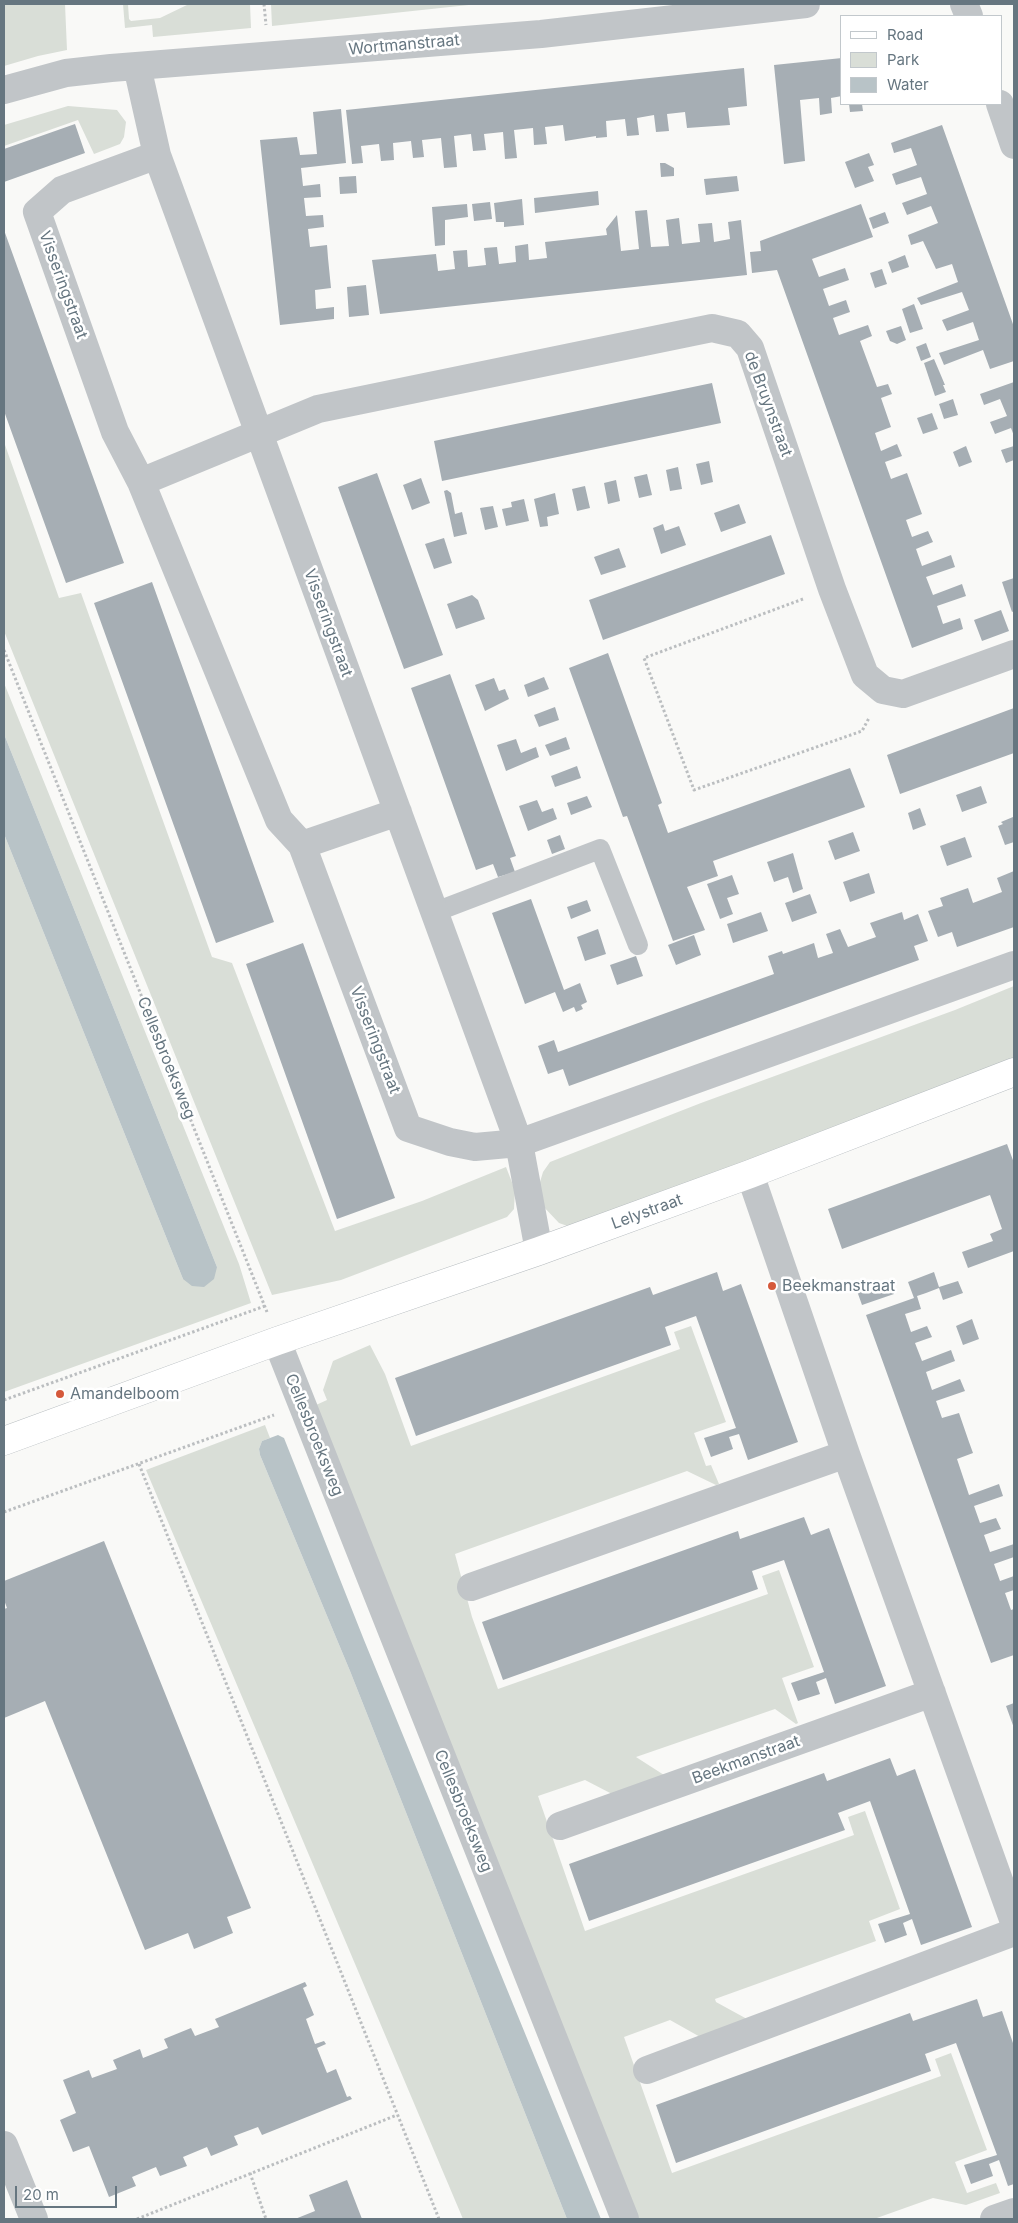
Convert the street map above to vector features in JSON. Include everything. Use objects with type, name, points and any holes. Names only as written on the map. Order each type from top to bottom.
[{"type":"street","name":"Wortmanstraat","points":[[4,90],[66,73],[541,34],[806,4]]},
{"type":"street","name":"Visseringstraat","points":[[137,66],[157,155],[519,1143],[539,1252]]},
{"type":"street","points":[[1000,105],[1014,145]]},
{"type":"street","name":"Visseringstraat","points":[[157,155],[62,190],[37,212],[115,432],[141,482],[279,820],[302,845],[408,1128],[450,1142],[475,1147],[519,1143]]},
{"type":"street","name":"de Bruynstraat","points":[[259,434],[318,409],[712,328],[738,334],[750,348],[832,589],[864,675],[884,690]]},
{"type":"street","points":[[141,482],[259,434]]},
{"type":"street","points":[[884,690],[903,694],[1014,654]]},
{"type":"street","points":[[302,845],[398,812]]},
{"type":"street","points":[[519,1143],[1014,965]]},
{"type":"street","name":"Lelystraat","points":[[4,1441],[277,1341],[539,1252],[750,1174],[1014,1072]]},
{"type":"street","points":[[750,1174],[846,1454],[1014,1922]]},
{"type":"street","name":"Cellesbroeksweg","points":[[277,1341],[625,2219]]},
{"type":"street","points":[[471,1587],[846,1454]]},
{"type":"street","name":"Beekmanstraat","points":[[560,1826],[932,1693]]},
{"type":"street","points":[[647,2070],[1014,1932]]},
{"type":"street","points":[[4,2145],[34,2219]]},
{"type":"street","points":[[994,2219],[1014,2212]]},
{"type":"lane","points":[[434,912],[600,849],[638,945]]},
{"type":"path","points":[[832,589],[644,658],[694,790],[862,731],[884,690]]},
{"type":"path","name":"Cellesbroeksweg","points":[[4,650],[265,1306],[277,1341]]},
{"type":"path","points":[[4,1400],[265,1306]]},
{"type":"path","points":[[4,1512],[302,1405]]},
{"type":"path","points":[[139,1464],[439,2219]]},
{"type":"path","points":[[137,2219],[397,2115]]},
{"type":"path","points":[[250,2173],[266,2219]]},
{"type":"green space","points":[[4,4],[65,4],[67,50],[4,66]]},
{"type":"green space","points":[[123,4],[128,4],[129,19],[131,21],[160,18],[189,4],[250,4],[251,28],[153,37],[152,25],[125,28]]},
{"type":"green space","points":[[271,4],[478,4],[272,26]]},
{"type":"green space","points":[[68,106],[117,110],[126,122],[124,137],[120,144],[94,154],[78,120],[4,146],[4,125]]},
{"type":"green space","points":[[4,442],[59,598],[81,593],[212,957],[232,963],[335,1231],[422,1201],[506,1167],[515,1190],[514,1209],[507,1217],[341,1280],[272,1295],[4,631]]},
{"type":"green space","points":[[4,683],[239,1264],[251,1303],[4,1392],[4,834],[183,1279],[217,1267],[4,734]]},
{"type":"green space","points":[[1014,986],[1014,1071],[573,1228],[559,1223],[541,1204],[540,1182],[543,1172],[550,1162],[701,1103],[955,1010]]},
{"type":"green space","points":[[691,1326],[726,1422],[694,1433],[706,1466],[711,1465],[719,1484],[716,1485],[687,1471],[455,1554],[472,1617],[498,1689],[768,1594],[762,1576],[779,1570],[814,1667],[782,1678],[798,1723],[796,1724],[775,1709],[636,1757],[664,1775],[614,1795],[585,1780],[538,1796],[585,1931],[854,1835],[848,1817],[865,1811],[900,1909],[869,1921],[876,1941],[715,1999],[716,2002],[747,2019],[702,2038],[670,2020],[624,2037],[672,2173],[941,2076],[935,2059],[951,2053],[987,2150],[955,2162],[967,2193],[996,2183],[1000,2193],[966,2205],[933,2198],[874,2219],[636,2219],[316,1405],[327,1400],[323,1390],[333,1361],[370,1345],[385,1374],[411,1446],[680,1349],[674,1332]]},
{"type":"green space","points":[[265,1425],[270,1438],[262,1441],[259,1449],[260,1455],[350,1671],[567,2219],[463,2219],[146,1470]]},
{"type":"water","points":[[4,734],[217,1267],[214,1279],[204,1287],[192,1286],[183,1279],[4,834]]},
{"type":"water","points":[[278,1435],[284,1438],[364,1640],[601,2219],[567,2219],[350,1671],[260,1455],[259,1449],[262,1441]]},
{"type":"building","points":[[840,58],[840,96],[831,98],[832,113],[820,115],[819,98],[800,100],[805,161],[784,164],[774,65]]},
{"type":"building","points":[[744,68],[747,106],[728,108],[730,125],[687,128],[685,112],[667,114],[669,131],[656,132],[654,115],[637,118],[639,135],[627,136],[625,119],[606,121],[607,137],[596,138],[596,136],[565,141],[563,125],[545,127],[547,144],[534,145],[533,128],[514,130],[517,158],[505,159],[503,132],[484,134],[486,150],[473,151],[471,134],[454,136],[457,167],[444,168],[441,138],[422,140],[424,157],[413,158],[411,141],[393,143],[394,160],[381,161],[379,144],[361,146],[363,163],[352,164],[346,110]]},
{"type":"building","points":[[849,105],[862,105],[863,111],[850,112]]},
{"type":"building","points":[[341,109],[346,163],[301,168],[303,186],[320,184],[321,197],[304,198],[306,216],[323,215],[324,227],[308,229],[310,247],[327,245],[331,288],[315,290],[316,309],[334,307],[334,319],[280,325],[260,140],[297,137],[300,155],[317,154],[313,112]]},
{"type":"building","points":[[75,124],[85,153],[4,182],[4,149]]},
{"type":"building","points":[[942,125],[1014,327],[1014,361],[990,369],[983,350],[944,365],[939,353],[979,340],[973,322],[947,331],[942,320],[969,310],[962,292],[921,305],[917,298],[958,282],[952,264],[936,269],[923,241],[911,245],[908,235],[938,223],[931,206],[907,215],[902,203],[927,194],[921,177],[896,185],[892,174],[917,165],[911,148],[894,153],[891,143]]},
{"type":"building","points":[[869,153],[874,165],[868,167],[874,181],[855,188],[845,162]]},
{"type":"building","points":[[660,163],[665,163],[674,168],[674,176],[661,177]]},
{"type":"building","points":[[356,176],[357,193],[340,194],[339,177]]},
{"type":"building","points":[[737,176],[739,191],[706,195],[704,179]]},
{"type":"building","points":[[598,191],[599,205],[535,213],[534,198]]},
{"type":"building","points":[[522,199],[524,225],[504,227],[504,222],[496,222],[494,203]]},
{"type":"building","points":[[490,202],[492,219],[474,221],[472,204]]},
{"type":"building","points":[[467,204],[468,217],[445,220],[445,245],[435,246],[432,207]]},
{"type":"building","points":[[861,204],[873,237],[812,259],[819,277],[845,268],[849,280],[823,289],[829,306],[846,300],[850,312],[833,318],[839,335],[868,325],[872,336],[860,341],[877,387],[888,384],[892,394],[881,398],[891,427],[875,433],[881,451],[897,444],[902,456],[885,462],[891,479],[907,473],[922,514],[906,520],[912,537],[928,531],[933,542],[916,549],[922,566],[951,555],[955,567],[926,577],[933,595],[962,584],[966,596],[937,606],[943,624],[960,618],[963,629],[912,648],[777,270],[752,273],[750,252],[761,251],[760,241]]},
{"type":"building","points":[[647,210],[651,247],[669,246],[666,220],[679,218],[682,244],[700,242],[698,224],[712,223],[714,242],[730,239],[728,222],[741,220],[747,275],[380,314],[372,260],[436,254],[438,271],[455,269],[453,251],[467,250],[468,267],[486,265],[484,248],[497,247],[499,264],[516,262],[515,246],[528,244],[529,260],[547,258],[545,242],[607,235],[606,229],[617,215],[621,251],[639,249],[635,211]]},
{"type":"building","points":[[885,212],[889,223],[873,229],[869,218]]},
{"type":"building","points":[[4,230],[124,563],[66,583],[4,411]]},
{"type":"building","points":[[905,255],[909,267],[892,273],[888,262]]},
{"type":"building","points":[[882,269],[887,284],[875,288],[870,273]]},
{"type":"building","points":[[366,285],[369,315],[349,317],[347,287]]},
{"type":"building","points":[[914,304],[923,329],[910,333],[902,309]]},
{"type":"building","points":[[901,326],[906,340],[897,344],[890,341],[886,331]]},
{"type":"building","points":[[926,343],[931,357],[921,361],[916,347]]},
{"type":"building","points":[[934,359],[946,392],[935,396],[924,363]]},
{"type":"building","points":[[1014,382],[1014,436],[1011,428],[995,434],[990,422],[1007,416],[1000,399],[984,405],[980,394]]},
{"type":"building","points":[[712,383],[721,423],[442,481],[434,441]]},
{"type":"building","points":[[953,399],[958,415],[944,419],[939,404]]},
{"type":"building","points":[[932,413],[938,429],[923,434],[917,418]]},
{"type":"building","points":[[966,446],[972,462],[959,467],[953,452]]},
{"type":"building","points":[[1014,446],[1014,460],[1006,463],[1001,450]]},
{"type":"building","points":[[709,461],[713,482],[701,485],[696,464]]},
{"type":"building","points":[[678,467],[682,489],[670,491],[666,470]]},
{"type":"building","points":[[377,473],[443,655],[404,669],[338,487]]},
{"type":"building","points":[[647,474],[652,495],[639,498],[634,477]]},
{"type":"building","points":[[421,478],[430,503],[412,510],[403,485]]},
{"type":"building","points":[[616,480],[620,501],[608,504],[604,483]]},
{"type":"building","points":[[585,486],[590,508],[577,511],[572,489]]},
{"type":"building","points":[[447,490],[451,493],[455,514],[462,512],[467,534],[454,537],[444,491]]},
{"type":"building","points":[[555,493],[559,514],[547,517],[548,526],[540,527],[534,499]]},
{"type":"building","points":[[524,499],[529,521],[506,526],[502,509],[512,507],[511,502]]},
{"type":"building","points":[[739,504],[746,523],[721,532],[714,513]]},
{"type":"building","points":[[493,506],[498,527],[485,530],[480,508]]},
{"type":"building","points":[[663,524],[665,531],[679,526],[686,545],[661,554],[653,528]]},
{"type":"building","points":[[771,535],[785,574],[603,640],[589,600]]},
{"type":"building","points":[[444,538],[452,563],[434,569],[425,544]]},
{"type":"building","points":[[619,548],[626,567],[601,575],[594,557]]},
{"type":"building","points":[[1014,578],[1014,611],[1012,612],[1002,582]]},
{"type":"building","points":[[152,582],[274,922],[216,943],[94,603]]},
{"type":"building","points":[[472,595],[478,600],[485,619],[456,629],[447,604]]},
{"type":"building","points":[[1001,610],[1009,631],[982,641],[974,620]]},
{"type":"building","points":[[608,653],[662,803],[658,805],[668,833],[850,768],[865,807],[713,861],[718,876],[687,887],[705,930],[673,941],[627,816],[623,817],[569,668]]},
{"type":"building","points":[[450,674],[516,856],[510,858],[515,872],[498,877],[493,864],[476,870],[411,688]]},
{"type":"building","points":[[544,677],[549,689],[528,697],[524,685]]},
{"type":"building","points":[[494,678],[499,691],[505,689],[509,699],[485,711],[475,685]]},
{"type":"building","points":[[555,707],[559,720],[539,727],[534,715]]},
{"type":"building","points":[[1014,708],[1014,753],[900,794],[887,755]]},
{"type":"building","points":[[566,737],[570,749],[550,756],[545,745]]},
{"type":"building","points":[[516,739],[521,753],[536,747],[539,757],[506,771],[497,745]]},
{"type":"building","points":[[577,766],[581,778],[555,787],[551,776]]},
{"type":"building","points":[[981,786],[987,803],[962,812],[956,795]]},
{"type":"building","points":[[587,796],[592,807],[571,815],[567,803]]},
{"type":"building","points":[[537,800],[542,812],[553,808],[557,819],[528,831],[519,806]]},
{"type":"building","points":[[920,808],[926,825],[913,830],[908,813]]},
{"type":"building","points":[[1013,817],[1014,842],[1005,845],[998,826],[1003,824],[1001,822]]},
{"type":"building","points":[[853,832],[860,851],[835,860],[828,841]]},
{"type":"building","points":[[560,835],[565,849],[552,854],[547,840]]},
{"type":"building","points":[[965,837],[972,857],[947,866],[940,846]]},
{"type":"building","points":[[793,853],[803,889],[793,893],[788,877],[774,882],[767,862]]},
{"type":"building","points":[[1014,871],[1014,927],[957,947],[952,932],[938,937],[928,911],[943,906],[940,898],[968,888],[973,903],[1002,892],[997,878]]},
{"type":"building","points":[[869,873],[875,893],[850,902],[843,882]]},
{"type":"building","points":[[732,875],[739,894],[727,898],[733,914],[720,919],[707,884]]},
{"type":"building","points":[[810,894],[817,913],[792,922],[785,903]]},
{"type":"building","points":[[531,899],[564,990],[580,983],[587,1002],[581,1005],[583,1009],[576,1012],[574,1007],[563,1012],[555,992],[525,1004],[492,913]]},
{"type":"building","points":[[587,900],[591,911],[571,919],[567,907]]},
{"type":"building","points":[[761,912],[768,931],[733,943],[727,924]]},
{"type":"building","points":[[902,912],[904,920],[918,914],[928,941],[914,946],[919,960],[569,1086],[563,1069],[548,1074],[538,1046],[554,1040],[558,1052],[774,974],[768,956],[782,951],[783,954],[814,943],[818,958],[833,953],[826,934],[840,929],[848,947],[876,937],[870,923]]},
{"type":"building","points":[[598,929],[606,954],[585,961],[577,937]]},
{"type":"building","points":[[694,935],[701,955],[676,965],[668,945]]},
{"type":"building","points":[[303,943],[395,1198],[337,1219],[246,964]]},
{"type":"building","points":[[636,956],[643,976],[617,985],[610,965]]},
{"type":"building","points":[[1007,1144],[1014,1163],[1014,1251],[968,1268],[962,1252],[993,1241],[990,1234],[1002,1229],[990,1195],[842,1249],[828,1209]]},
{"type":"building","points":[[717,1272],[723,1291],[741,1284],[798,1442],[748,1460],[739,1434],[729,1437],[733,1449],[711,1457],[704,1438],[736,1428],[696,1316],[665,1327],[671,1345],[416,1436],[395,1378],[650,1287],[653,1295]]},
{"type":"building","points":[[934,1272],[939,1287],[958,1281],[963,1293],[943,1300],[939,1288],[917,1296],[921,1309],[905,1314],[911,1332],[927,1326],[932,1337],[915,1343],[922,1361],[951,1350],[955,1361],[926,1372],[932,1390],[960,1379],[965,1391],[936,1401],[942,1418],[959,1413],[973,1453],[957,1459],[969,1495],[999,1484],[1003,1496],[974,1506],[980,1523],[996,1518],[1001,1529],[984,1535],[990,1552],[1014,1544],[1014,1557],[994,1564],[1000,1581],[1014,1576],[1014,1590],[1005,1593],[1011,1610],[1014,1609],[1014,1655],[991,1663],[866,1315],[914,1298],[908,1282]]},
{"type":"building","points":[[889,1280],[894,1294],[862,1305],[857,1291]]},
{"type":"building","points":[[972,1319],[979,1339],[963,1345],[956,1326]]},
{"type":"building","points":[[804,1517],[811,1535],[829,1528],[886,1686],[835,1704],[826,1678],[816,1682],[820,1694],[798,1701],[791,1683],[824,1672],[784,1560],[752,1571],[758,1589],[503,1680],[482,1622],[738,1531],[740,1539]]},
{"type":"building","points":[[104,1541],[251,1908],[227,1917],[233,1933],[194,1949],[188,1933],[145,1950],[45,1701],[4,1718],[4,1609],[7,1608],[4,1600],[4,1581]]},
{"type":"building","points":[[1014,1703],[1014,1728],[1006,1706]]},
{"type":"building","points":[[890,1758],[897,1776],[915,1769],[972,1927],[921,1945],[912,1919],[903,1923],[907,1935],[885,1943],[878,1924],[910,1914],[870,1801],[838,1813],[845,1830],[589,1921],[569,1864],[824,1773],[827,1781]]},
{"type":"building","points":[[305,1982],[307,1986],[303,1988],[314,2015],[306,2019],[315,2044],[324,2041],[326,2044],[317,2048],[327,2073],[336,2069],[347,2097],[350,2096],[352,2099],[262,2135],[258,2127],[234,2136],[238,2145],[211,2156],[207,2147],[183,2157],[187,2166],[160,2176],[156,2167],[132,2177],[136,2186],[109,2197],[89,2146],[73,2152],[60,2120],[76,2113],[63,2080],[89,2070],[92,2078],[117,2069],[113,2060],[140,2049],[143,2058],[168,2048],[164,2039],[191,2028],[195,2036],[219,2027],[215,2019]]},
{"type":"building","points":[[977,1999],[983,2017],[1002,2011],[1014,2046],[1014,2184],[1008,2186],[999,2160],[989,2164],[993,2176],[971,2184],[964,2165],[997,2155],[956,2043],[925,2054],[931,2071],[676,2163],[656,2105],[910,2013],[913,2021]]},
{"type":"building","points":[[347,2180],[362,2219],[295,2219],[315,2211],[309,2195]]},
{"type":"place","name":"Beekmanstraat","points":[[772,1286]]},
{"type":"place","name":"Amandelboom","points":[[60,1394]]}]
